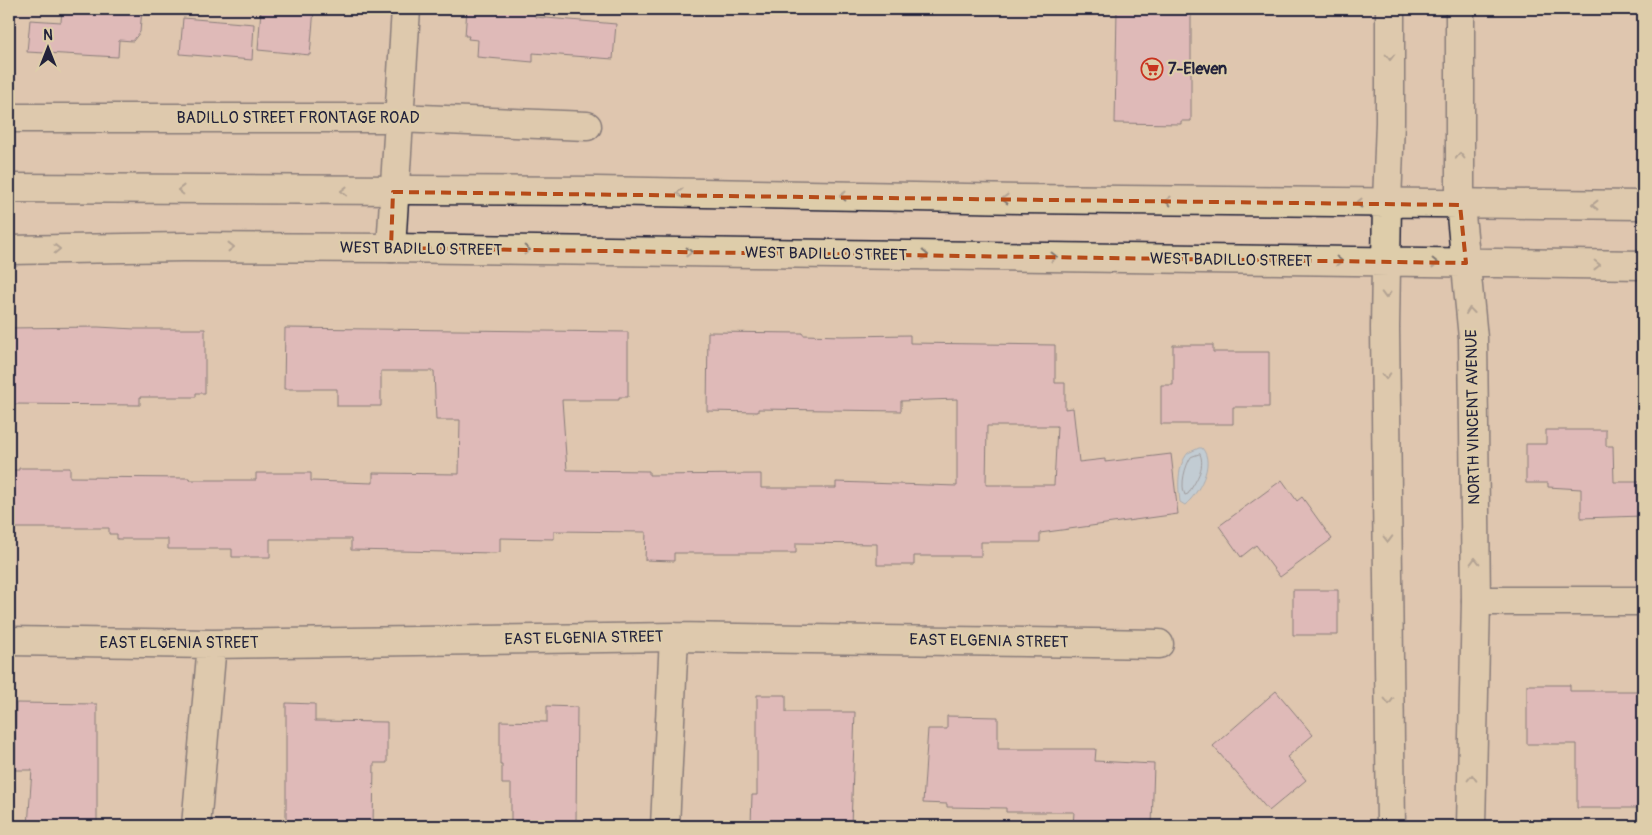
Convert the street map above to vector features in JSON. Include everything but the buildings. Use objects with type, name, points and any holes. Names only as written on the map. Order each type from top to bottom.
[{"type":"main road","points":[[391,248],[393,192],[406,9]]},
{"type":"main road","points":[[1390,9],[1390,122],[1386,203],[1386,262],[1391,826]]},
{"type":"main road","name":"NORTH VINCENT AVENUE","points":[[1460,9],[1460,205],[1473,338],[1476,601],[1471,826]]},
{"type":"main road","name":"BADILLO STREET FRONTAGE ROAD","points":[[9,118],[398,118],[587,126]]},
{"type":"main road","points":[[9,188],[393,192],[596,191],[1460,205],[1643,205]]},
{"type":"main road","name":"WEST BADILLO STREET","points":[[9,250],[182,247],[391,248],[1643,265]]},
{"type":"main road","points":[[1476,601],[1643,600]]},
{"type":"main road","points":[[665,826],[674,636]]},
{"type":"main road","name":"EAST ELGENIA STREET","points":[[9,641],[212,644],[674,636],[1159,644]]},
{"type":"main road","points":[[196,826],[212,644]]},
{"type":"highlighted area","points":[[393,192],[1460,205],[1466,263],[391,248]]},
{"type":"water","points":[[1202,448],[1206,455],[1206,470],[1200,486],[1185,505],[1180,502],[1180,470],[1188,453]]},
{"type":"place","name":"7-Eleven","points":[[1152,69]]}]
